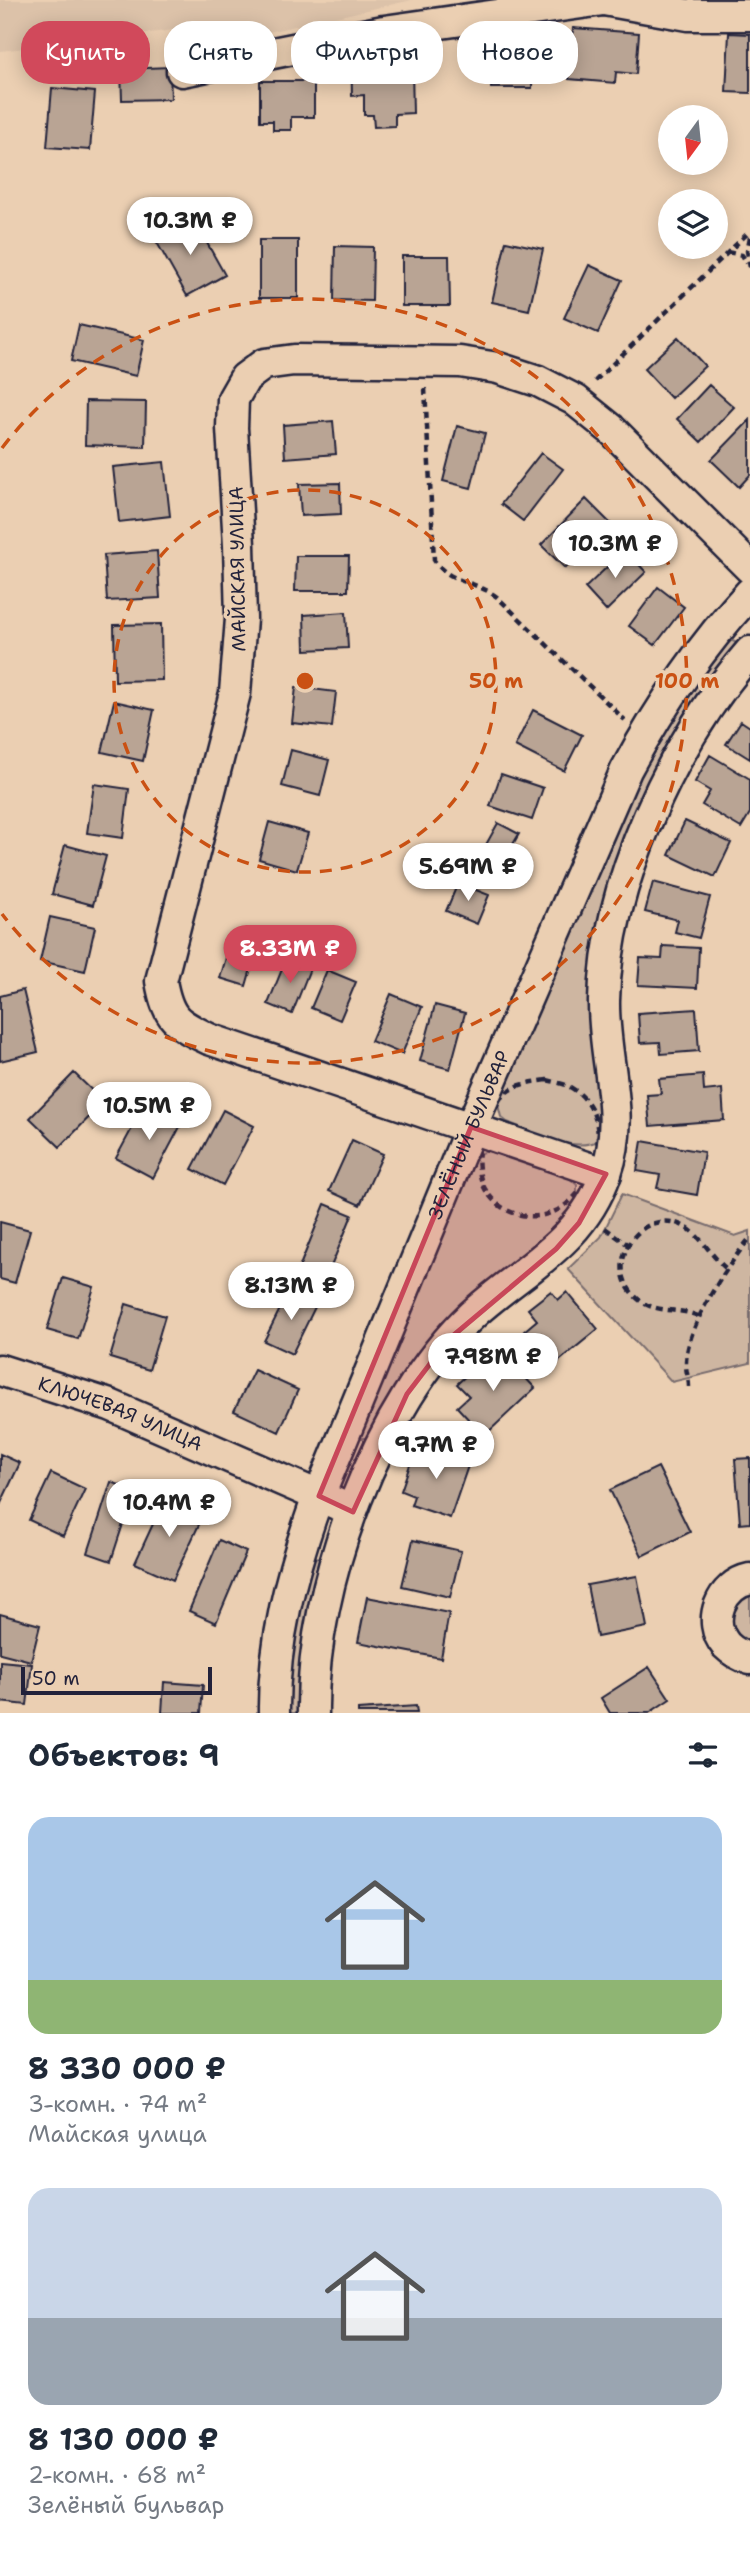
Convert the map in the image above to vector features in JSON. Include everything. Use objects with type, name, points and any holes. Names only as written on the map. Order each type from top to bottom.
[{"type":"street","points":[[277,52],[384,31],[604,0],[750,15]]},
{"type":"street","name":"МАЙСКАЯ УЛИЦА","points":[[606,1174],[209,1039],[181,1025],[166,1006],[161,981],[225,736],[239,659],[240,558],[232,428],[233,399],[245,378],[264,364],[294,360],[460,362],[498,368],[538,381],[575,400],[611,429],[750,568]]},
{"type":"street","name":"ЗЕЛЁНЫЙ БУЛЬВАР","points":[[274,1713],[279,1644],[297,1556],[318,1496],[471,1127],[626,770],[643,737],[716,629],[750,593]]},
{"type":"street","points":[[313,1713],[317,1648],[334,1568],[353,1512],[389,1424],[425,1368],[449,1339],[474,1314],[556,1249],[579,1223],[595,1199],[606,1174],[614,1146],[616,1114],[604,992],[607,959],[625,877],[662,788],[684,746],[712,702],[750,652]]},
{"type":"street","name":"КЛЮЧЕВАЯ УЛИЦА","points":[[0,1370],[110,1405],[353,1512]]},
{"type":"street","points":[[750,1579],[729,1589],[720,1601],[716,1615],[718,1630],[725,1644],[736,1654],[750,1659]]},
{"type":"path","points":[[728,251],[750,230]]},
{"type":"path","points":[[749,266],[747,251],[750,237]]},
{"type":"path","points":[[728,252],[742,255],[749,266]]},
{"type":"path","points":[[589,388],[720,259]]},
{"type":"path","points":[[423,363],[435,560],[442,572],[486,588],[497,597],[643,737]]},
{"type":"path","points":[[698,1316],[644,1304],[631,1293],[622,1269],[627,1244],[638,1231],[653,1224],[671,1222],[686,1227],[717,1262],[728,1270]]},
{"type":"path","points":[[598,1223],[627,1244]]},
{"type":"path","points":[[690,1387],[687,1355],[698,1316],[750,1238]]},
{"type":"highlighted area","points":[[471,1127],[606,1174],[579,1223],[556,1249],[449,1339],[407,1394],[353,1512],[319,1496]]},
{"type":"shaded area","points":[[0,0],[412,0],[318,21],[291,21],[291,27],[277,30],[277,21],[164,21],[164,31],[150,33],[150,21],[21,21],[21,48],[0,51]]},
{"type":"shaded area","points":[[730,640],[737,646],[627,838],[603,1128],[598,1141],[587,1144],[564,1143],[540,1136],[507,1122],[501,1117],[497,1101],[639,777],[691,691],[725,642]]},
{"type":"shaded area","points":[[488,1151],[565,1174],[577,1185],[577,1205],[368,1438],[361,1438],[359,1434],[472,1159]]},
{"type":"shaded area","points":[[622,1194],[735,1236],[750,1231],[750,1363],[672,1382],[568,1269],[601,1237]]},
{"type":"shaded area","points":[[320,1558],[321,1564],[299,1713],[288,1713],[292,1645],[310,1560]]},
{"type":"shaded area","points":[[750,1596],[750,1644],[737,1633],[732,1620],[736,1607]]},
{"type":"building","points":[[578,28],[639,33],[636,74],[616,72],[615,83],[578,80]]},
{"type":"building","points":[[729,33],[750,34],[750,93],[726,92]]},
{"type":"building","points":[[164,67],[164,84],[171,84],[171,99],[122,100],[121,84],[150,84],[150,68]]},
{"type":"building","points":[[291,81],[291,84],[314,84],[314,117],[291,117],[291,130],[273,130],[273,121],[260,121],[260,84]]},
{"type":"building","points":[[352,84],[412,84],[413,113],[395,114],[395,126],[374,127],[373,115],[364,115],[364,95],[352,96]]},
{"type":"building","points":[[491,84],[532,84],[532,88],[491,88]]},
{"type":"building","points":[[52,88],[95,92],[90,150],[47,147]]},
{"type":"building","points":[[193,218],[225,275],[187,296],[155,239]]},
{"type":"building","points":[[259,240],[298,240],[298,298],[259,298]]},
{"type":"building","points":[[506,241],[543,249],[529,310],[492,302]]},
{"type":"building","points":[[335,246],[373,247],[372,301],[334,300]]},
{"type":"building","points":[[402,256],[449,256],[450,306],[402,306]]},
{"type":"building","points":[[589,265],[622,280],[598,333],[564,318]]},
{"type":"building","points":[[79,325],[144,340],[136,376],[71,361]]},
{"type":"building","points":[[678,337],[705,366],[671,398],[644,369]]},
{"type":"building","points":[[709,385],[734,407],[701,442],[677,419]]},
{"type":"building","points":[[86,401],[146,402],[145,447],[85,445]]},
{"type":"building","points":[[750,420],[750,475],[739,487],[711,460]]},
{"type":"building","points":[[333,421],[336,454],[285,458],[283,425]]},
{"type":"building","points":[[457,426],[485,433],[471,488],[443,481]]},
{"type":"building","points":[[541,453],[563,469],[523,521],[501,504]]},
{"type":"building","points":[[164,462],[170,516],[119,522],[113,467]]},
{"type":"building","points":[[340,483],[341,514],[301,516],[299,484]]},
{"type":"building","points":[[586,499],[610,523],[565,568],[541,545]]},
{"type":"building","points":[[625,550],[646,572],[606,611],[585,588]]},
{"type":"building","points":[[157,551],[160,598],[107,601],[104,555]]},
{"type":"building","points":[[296,556],[349,556],[348,591],[295,591]]},
{"type":"building","points":[[658,587],[684,607],[655,645],[629,626]]},
{"type":"building","points":[[346,612],[348,648],[305,650],[304,615]]},
{"type":"building","points":[[161,624],[162,680],[115,681],[114,625]]},
{"type":"building","points":[[296,687],[336,692],[332,727],[292,723]]},
{"type":"building","points":[[114,701],[154,710],[143,761],[102,752]]},
{"type":"building","points":[[533,710],[582,735],[564,771],[515,746]]},
{"type":"building","points":[[741,721],[750,727],[750,759],[726,744]]},
{"type":"building","points":[[291,750],[329,760],[320,796],[282,786]]},
{"type":"building","points":[[710,755],[750,779],[750,813],[741,828],[702,805],[710,791],[695,782]]},
{"type":"building","points":[[501,774],[543,788],[532,820],[490,806]]},
{"type":"building","points":[[94,784],[129,789],[123,838],[87,833]]},
{"type":"building","points":[[685,821],[731,843],[715,877],[669,855]]},
{"type":"building","points":[[269,822],[308,833],[297,870],[259,859]]},
{"type":"building","points":[[498,823],[519,834],[498,870],[478,859]]},
{"type":"building","points":[[65,845],[106,856],[93,905],[52,894]]},
{"type":"building","points":[[653,882],[710,897],[699,938],[675,932],[678,920],[645,912]]},
{"type":"building","points":[[458,883],[489,895],[477,924],[446,911]]},
{"type":"building","points":[[50,917],[95,927],[85,971],[40,961]]},
{"type":"building","points":[[231,941],[257,948],[246,986],[220,978]]},
{"type":"building","points":[[663,946],[699,948],[697,988],[638,985],[640,958],[662,959]]},
{"type":"building","points":[[287,957],[311,966],[292,1014],[268,1004]]},
{"type":"building","points":[[327,970],[356,982],[340,1020],[311,1008]]},
{"type":"building","points":[[23,990],[38,1052],[0,1061],[0,996]]},
{"type":"building","points":[[391,994],[422,1007],[402,1054],[371,1041]]},
{"type":"building","points":[[435,1005],[465,1013],[450,1069],[420,1061]]},
{"type":"building","points":[[696,1009],[699,1051],[661,1054],[660,1042],[640,1043],[638,1013]]},
{"type":"building","points":[[74,1073],[104,1102],[60,1147],[30,1118]]},
{"type":"building","points":[[703,1075],[704,1091],[722,1089],[724,1120],[650,1126],[647,1095],[661,1094],[659,1079]]},
{"type":"building","points":[[144,1106],[181,1125],[153,1178],[116,1158]]},
{"type":"building","points":[[223,1110],[254,1126],[223,1185],[192,1169]]},
{"type":"building","points":[[352,1140],[383,1154],[360,1205],[329,1191]]},
{"type":"building","points":[[642,1141],[704,1152],[697,1195],[657,1188],[660,1175],[637,1171]]},
{"type":"building","points":[[325,1204],[352,1215],[326,1279],[299,1268]]},
{"type":"building","points":[[0,1222],[30,1230],[15,1283],[0,1279]]},
{"type":"building","points":[[63,1278],[94,1287],[78,1339],[47,1330]]},
{"type":"building","points":[[290,1289],[317,1303],[292,1354],[264,1341]]},
{"type":"building","points":[[551,1291],[558,1300],[567,1292],[598,1329],[553,1366],[524,1331],[537,1320],[528,1309]]},
{"type":"building","points":[[126,1304],[165,1316],[149,1370],[110,1358]]},
{"type":"building","points":[[506,1357],[535,1388],[484,1436],[457,1407],[469,1396],[457,1384],[485,1358],[495,1368]]},
{"type":"building","points":[[254,1370],[298,1390],[279,1432],[234,1411]]},
{"type":"building","points":[[429,1446],[470,1460],[450,1518],[411,1505],[414,1496],[401,1491],[413,1456],[424,1460]]},
{"type":"building","points":[[0,1454],[20,1463],[0,1505]]},
{"type":"building","points":[[750,1458],[750,1523],[740,1524],[735,1459]]},
{"type":"building","points":[[658,1467],[690,1532],[642,1556],[610,1490]]},
{"type":"building","points":[[51,1473],[85,1489],[63,1536],[29,1520]]},
{"type":"building","points":[[111,1482],[134,1490],[111,1561],[88,1553]]},
{"type":"building","points":[[165,1498],[203,1516],[173,1580],[135,1563]]},
{"type":"building","points":[[219,1540],[246,1552],[216,1623],[189,1611]]},
{"type":"building","points":[[413,1540],[461,1551],[450,1597],[402,1586]]},
{"type":"building","points":[[637,1576],[647,1627],[597,1637],[587,1585]]},
{"type":"building","points":[[367,1597],[449,1613],[441,1658],[358,1642]]},
{"type":"building","points":[[0,1614],[40,1625],[31,1661],[0,1653]]},
{"type":"building","points":[[0,1661],[32,1664],[27,1705],[0,1702]]},
{"type":"building","points":[[649,1667],[670,1699],[649,1713],[610,1713],[601,1698]]},
{"type":"building","points":[[164,1682],[203,1685],[201,1713],[162,1713]]},
{"type":"building","points":[[416,1706],[417,1713],[358,1713],[358,1710]]}]
